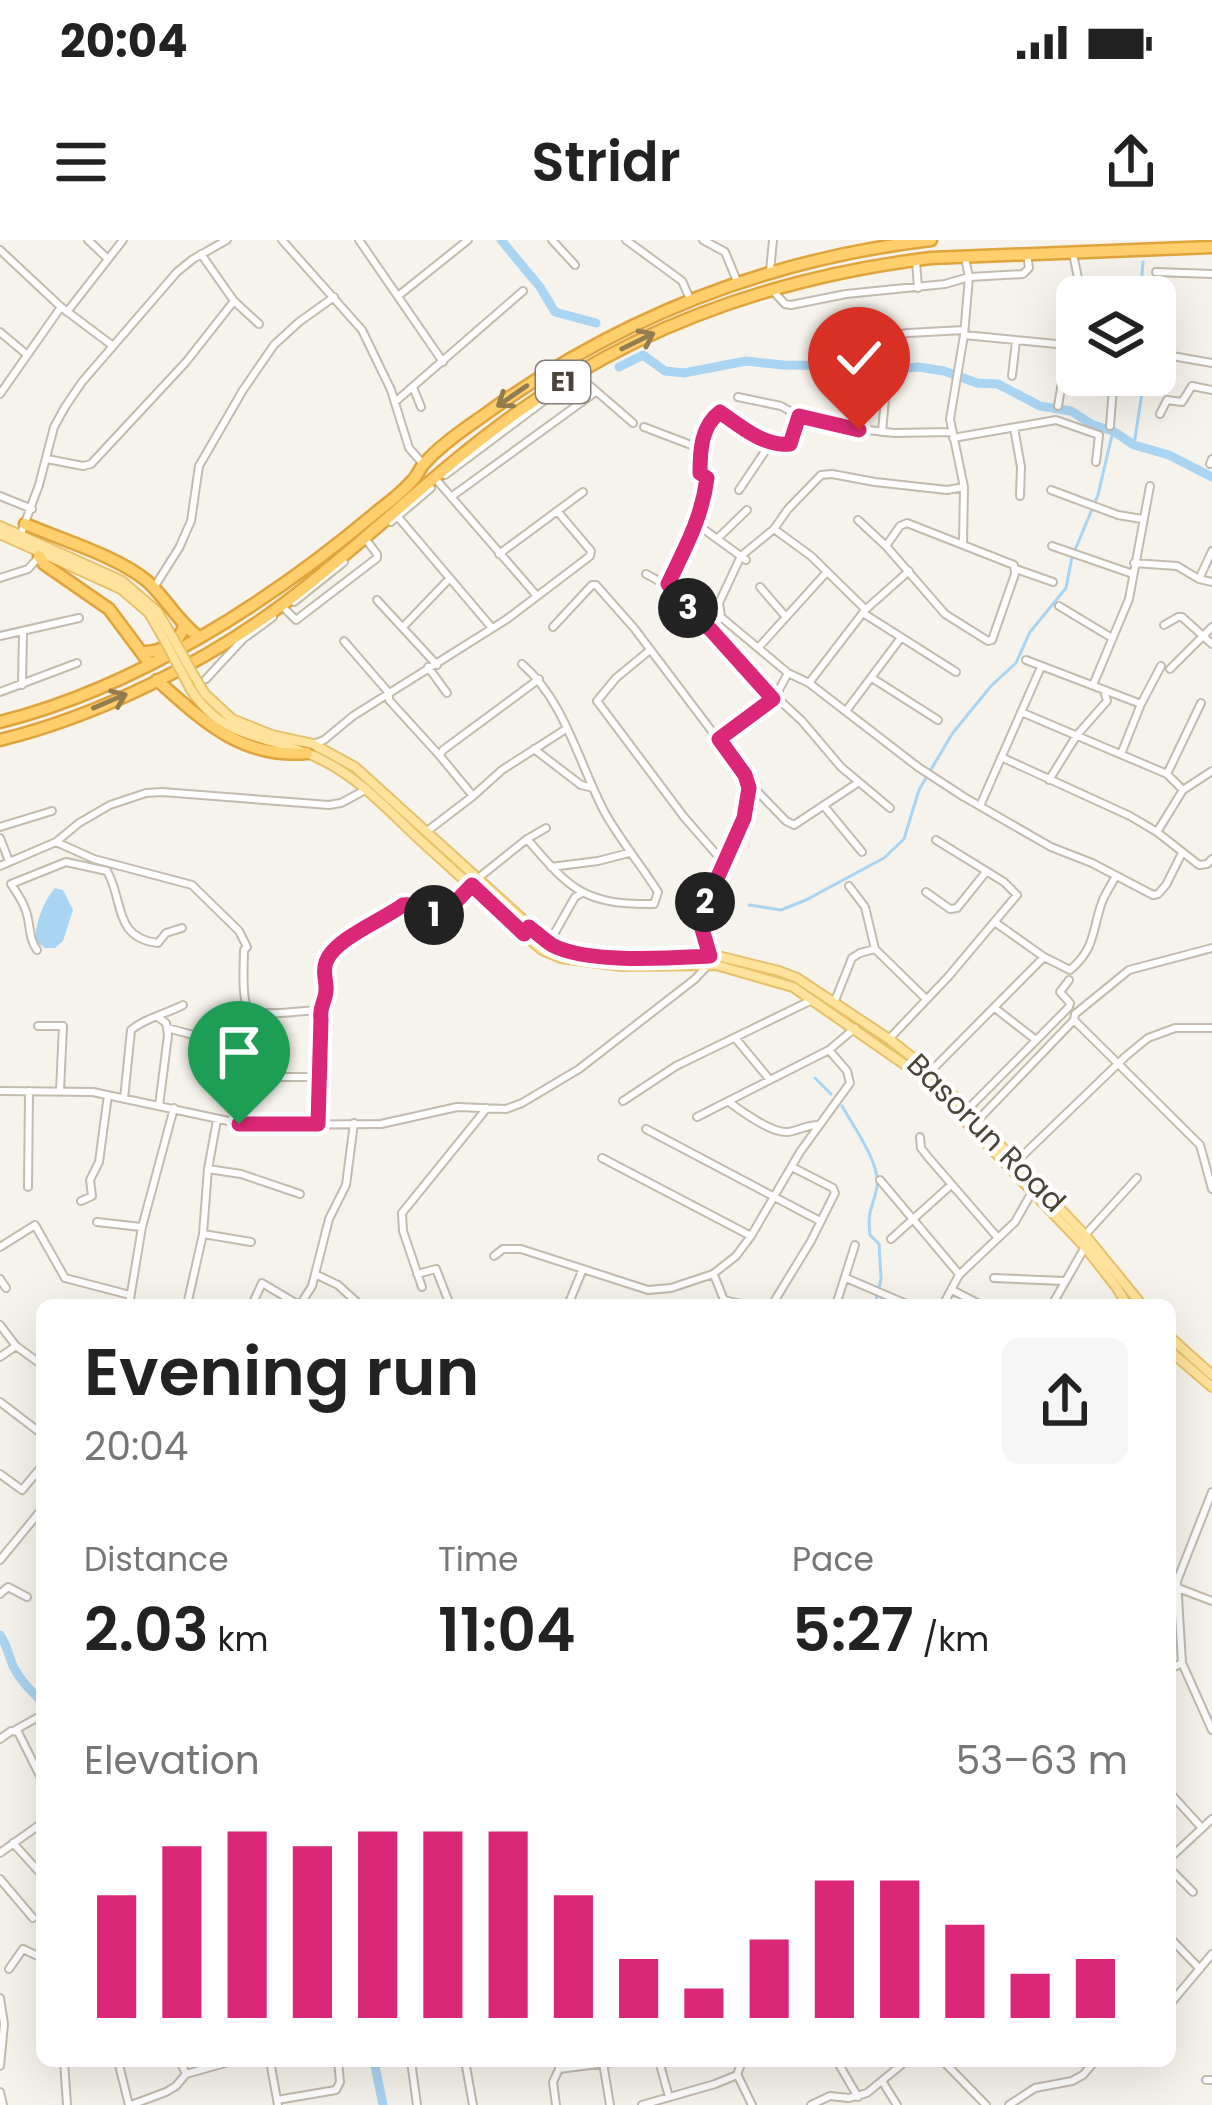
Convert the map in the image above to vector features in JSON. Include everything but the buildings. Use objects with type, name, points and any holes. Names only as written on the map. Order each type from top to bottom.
[{"type":"highway","name":"E1","points":[[0,722],[81,694],[199,637],[275,589],[378,512],[424,465],[487,413],[556,366],[630,326],[770,271],[865,244],[929,240]]},
{"type":"highway","name":"E1","points":[[0,740],[157,680],[227,642],[273,612],[522,408],[596,362],[674,325],[771,289],[832,273],[916,260],[1212,247]]},
{"type":"highway","points":[[23,530],[136,573],[199,637]]},
{"type":"highway","points":[[37,553],[109,609],[150,664]]},
{"type":"highway","points":[[141,652],[162,649],[181,636],[184,625]]},
{"type":"highway","points":[[157,680],[226,736],[286,755],[310,748]]},
{"type":"main road","points":[[0,530],[23,530],[122,581],[158,611],[168,638]]},
{"type":"main road","points":[[0,530],[37,553],[121,589],[168,638]]},
{"type":"main road","name":"Basorun Road","points":[[168,638],[205,694],[232,719],[365,775],[474,882]]},
{"type":"main road","name":"Basorun Road","points":[[168,638],[190,688],[211,716],[252,737],[310,748],[350,776],[553,956],[657,968],[729,958],[788,974],[889,1039],[968,1109],[1085,1234],[1137,1299]]},
{"type":"main road","name":"Basorun Road","points":[[526,930],[563,949],[709,960],[776,980],[812,1000],[927,1075],[1084,1247],[1123,1299]]},
{"type":"main road","points":[[1176,1342],[1212,1375]]},
{"type":"main road","points":[[1176,1356],[1212,1387]]},
{"type":"street","points":[[88,240],[108,259]]},
{"type":"street","points":[[0,394],[26,354],[123,240]]},
{"type":"street","points":[[23,530],[54,427],[65,407],[177,272],[227,240]]},
{"type":"street","points":[[282,240],[367,339],[409,448],[424,465]]},
{"type":"street","points":[[359,240],[443,362]]},
{"type":"street","points":[[398,296],[468,240]]},
{"type":"street","points":[[552,240],[575,266]]},
{"type":"street","points":[[626,240],[682,281],[690,299]]},
{"type":"street","points":[[703,240],[725,252],[737,281]]},
{"type":"street","points":[[770,271],[773,240]]},
{"type":"street","points":[[0,250],[64,310],[113,346]]},
{"type":"street","points":[[1072,252],[1077,276]]},
{"type":"street","points":[[201,254],[234,301],[259,324]]},
{"type":"street","points":[[771,289],[791,305],[845,294],[918,288],[1028,272],[1027,254]]},
{"type":"street","points":[[963,545],[964,487],[950,419],[964,333],[969,277],[965,256]]},
{"type":"street","points":[[916,260],[918,288]]},
{"type":"street","points":[[1156,272],[1212,274]]},
{"type":"street","points":[[395,402],[523,291]]},
{"type":"street","points":[[154,588],[190,520],[199,466],[243,390],[274,345],[334,297]]},
{"type":"street","points":[[46,459],[91,464],[186,362],[234,301]]},
{"type":"street","points":[[0,332],[26,354]]},
{"type":"street","points":[[859,341],[908,333],[964,333],[1056,343]]},
{"type":"street","points":[[1012,376],[1016,340]]},
{"type":"street","points":[[1176,357],[1212,363]]},
{"type":"street","points":[[206,679],[243,639],[310,591],[436,479],[575,380],[581,378],[633,423]]},
{"type":"street","points":[[1160,414],[1167,400],[1182,402],[1192,386],[1212,390]]},
{"type":"street","points":[[412,387],[421,406]]},
{"type":"street","points":[[451,497],[595,392]]},
{"type":"street","points":[[1058,406],[1061,396]]},
{"type":"street","points":[[1110,426],[1112,396]]},
{"type":"street","points":[[738,397],[781,406],[799,416],[882,432],[953,435],[1056,420],[1096,433],[1100,439],[1096,462]]},
{"type":"street","points":[[882,432],[885,398]]},
{"type":"street","points":[[668,584],[698,525],[707,478],[700,473],[699,448],[714,415],[720,412],[770,444],[783,446],[790,444],[799,416]]},
{"type":"street","points":[[644,427],[699,448]]},
{"type":"street","points":[[1014,428],[1021,466],[1020,496]]},
{"type":"street","points":[[739,490],[770,444]]},
{"type":"street","points":[[964,487],[947,490],[826,473],[815,478],[744,558],[719,603],[721,617],[788,673],[809,683],[918,767],[1051,848],[1154,895],[1166,885],[1182,853]]},
{"type":"street","points":[[436,479],[537,596]]},
{"type":"street","points":[[1094,685],[1125,610],[1150,486]]},
{"type":"street","points":[[1051,490],[1142,519]]},
{"type":"street","points":[[499,554],[583,492]]},
{"type":"street","points":[[0,496],[32,509]]},
{"type":"street","points":[[717,539],[747,510]]},
{"type":"street","points":[[310,748],[492,628],[591,554],[558,512]]},
{"type":"street","points":[[398,517],[492,628]]},
{"type":"street","points":[[858,520],[953,622],[989,641],[1016,569]]},
{"type":"street","points":[[886,546],[900,526],[907,524],[1053,581]]},
{"type":"street","points":[[698,525],[744,558]]},
{"type":"street","points":[[774,529],[812,556],[864,611],[956,672]]},
{"type":"street","points":[[285,609],[296,620],[377,558],[368,542]]},
{"type":"street","points":[[1052,546],[1133,574]]},
{"type":"street","points":[[0,578],[28,569],[37,553]]},
{"type":"street","points":[[1199,579],[1211,554]]},
{"type":"street","points":[[1134,563],[1177,566],[1212,583]]},
{"type":"street","points":[[809,683],[864,611],[909,571]]},
{"type":"street","points":[[760,647],[826,573]]},
{"type":"street","points":[[646,574],[668,584],[858,783],[890,808]]},
{"type":"street","points":[[403,628],[449,579]]},
{"type":"street","points":[[0,1091],[108,1095],[247,1125],[389,1123],[457,1107],[506,1109],[579,1069],[672,998],[709,960],[702,929],[704,908],[744,818],[749,788],[745,775],[619,610],[594,585],[553,627]]},
{"type":"street","points":[[760,587],[786,617]]},
{"type":"street","points":[[376,600],[433,666],[447,694]]},
{"type":"street","points":[[1059,606],[1112,638]]},
{"type":"street","points":[[711,630],[721,617]]},
{"type":"street","points":[[1165,625],[1182,617],[1212,644]]},
{"type":"street","points":[[0,636],[79,618]]},
{"type":"street","points":[[1170,669],[1212,627]]},
{"type":"street","points":[[22,686],[23,632]]},
{"type":"street","points":[[846,711],[900,639]]},
{"type":"street","points":[[344,641],[473,796]]},
{"type":"street","points":[[650,650],[602,691],[598,705],[683,818],[724,863]]},
{"type":"street","points":[[1026,659],[1141,704]]},
{"type":"street","points":[[0,692],[77,662]]},
{"type":"street","points":[[522,664],[539,679],[629,853],[658,892],[654,904],[582,893],[565,882],[527,838]]},
{"type":"street","points":[[1121,754],[1160,666]]},
{"type":"street","points":[[980,806],[1041,667]]},
{"type":"street","points":[[719,739],[774,698],[788,673]]},
{"type":"street","points":[[872,678],[938,720]]},
{"type":"street","points":[[440,756],[539,679]]},
{"type":"street","points":[[1049,780],[1077,735],[1107,701],[1104,690]]},
{"type":"street","points":[[1167,774],[1201,704]]},
{"type":"street","points":[[1021,712],[1167,774],[1183,790]]},
{"type":"street","points":[[426,832],[502,770],[566,729]]},
{"type":"street","points":[[534,749],[581,785],[593,788]]},
{"type":"street","points":[[1001,757],[1111,806],[1157,832],[1199,865],[1212,859]]},
{"type":"street","points":[[1157,832],[1183,790],[1212,771]]},
{"type":"street","points":[[749,788],[792,824],[858,783]]},
{"type":"street","points":[[0,866],[56,842],[97,812],[133,795],[173,792],[320,805],[341,802],[367,789]]},
{"type":"street","points":[[824,806],[862,851]]},
{"type":"street","points":[[0,827],[52,811]]},
{"type":"street","points":[[318,1124],[319,1010],[326,990],[326,962],[339,945],[403,905],[443,915],[474,882],[546,827]]},
{"type":"street","points":[[0,838],[9,862]]},
{"type":"street","points":[[889,1039],[1017,895],[937,840]]},
{"type":"street","points":[[56,842],[94,859],[197,889],[239,931],[247,947],[248,1009],[261,1013],[319,1010]]},
{"type":"street","points":[[551,867],[629,853]]},
{"type":"street","points":[[38,950],[29,940],[29,918],[11,884],[67,862],[107,871],[123,922],[142,941],[158,943],[166,933],[182,928]]},
{"type":"street","points":[[926,892],[950,909],[957,908],[986,872]]},
{"type":"street","points":[[996,923],[1065,969],[1075,967],[1094,938],[1101,905],[1116,876]]},
{"type":"street","points":[[849,886],[865,908],[875,950],[926,998]]},
{"type":"street","points":[[549,943],[574,897],[582,893]]},
{"type":"street","points":[[978,1120],[1075,1014],[1129,970],[1212,948]]},
{"type":"street","points":[[834,1003],[852,958],[875,950]]},
{"type":"street","points":[[927,1075],[1044,957]]},
{"type":"street","points":[[968,1109],[1069,1007],[1060,992],[1069,980]]},
{"type":"street","points":[[623,1101],[676,1066],[812,1000]]},
{"type":"street","points":[[124,1099],[131,1030],[183,1005]]},
{"type":"street","points":[[995,1009],[1036,1040]]},
{"type":"street","points":[[159,1018],[167,1028],[216,1041]]},
{"type":"street","points":[[1074,1020],[1200,1145],[1212,1189]]},
{"type":"street","points":[[38,1026],[63,1026],[60,1091]]},
{"type":"street","points":[[159,1106],[167,1028]]},
{"type":"street","points":[[697,1118],[829,1050],[855,1028]]},
{"type":"street","points":[[1017,1161],[1133,1050],[1160,1032],[1212,1028]]},
{"type":"street","points":[[736,1039],[770,1079]]},
{"type":"street","points":[[494,1256],[503,1249],[520,1250],[658,1291],[713,1274],[751,1236],[850,1079],[829,1050]]},
{"type":"street","points":[[237,1082],[274,1076],[319,1077]]},
{"type":"street","points":[[28,1187],[29,1090]]},
{"type":"street","points":[[81,1201],[92,1196],[90,1180],[100,1162],[108,1095]]},
{"type":"street","points":[[729,1102],[777,1130],[820,1125]]},
{"type":"street","points":[[130,1299],[142,1227],[174,1108]]},
{"type":"street","points":[[422,1287],[403,1231],[402,1213],[487,1108]]},
{"type":"street","points":[[188,1299],[217,1119]]},
{"type":"street","points":[[304,1299],[329,1219],[346,1185],[354,1123]]},
{"type":"street","points":[[646,1129],[820,1221]]},
{"type":"street","points":[[920,1137],[921,1148],[998,1238]]},
{"type":"street","points":[[602,1158],[751,1236]]},
{"type":"street","points":[[776,1299],[812,1240],[835,1190],[792,1167]]},
{"type":"street","points":[[208,1169],[241,1174],[300,1194]]},
{"type":"street","points":[[1085,1234],[1137,1178]]},
{"type":"street","points":[[880,1180],[959,1275]]},
{"type":"street","points":[[891,1239],[951,1185]]},
{"type":"street","points":[[947,1299],[959,1275],[1015,1222],[1032,1191]]},
{"type":"street","points":[[97,1222],[142,1227]]},
{"type":"street","points":[[0,1247],[35,1225],[65,1278],[130,1295]]},
{"type":"street","points":[[202,1234],[251,1243]]},
{"type":"street","points":[[838,1299],[855,1245]]},
{"type":"street","points":[[1055,1299],[1084,1247]]},
{"type":"street","points":[[417,1274],[435,1268],[448,1299]]},
{"type":"street","points":[[570,1299],[582,1270]]},
{"type":"street","points":[[315,1274],[354,1299]]},
{"type":"street","points":[[713,1274],[724,1299]]},
{"type":"street","points":[[846,1278],[894,1299]]},
{"type":"street","points":[[994,1278],[1064,1281]]},
{"type":"street","points":[[0,1279],[6,1288]]},
{"type":"street","points":[[254,1299],[263,1283],[290,1299]]},
{"type":"street","points":[[952,1290],[969,1299]]},
{"type":"street","points":[[0,1325],[16,1346],[36,1361]]},
{"type":"street","points":[[0,1358],[16,1346]]},
{"type":"street","points":[[0,1402],[36,1429]]},
{"type":"street","points":[[0,1474],[22,1490],[36,1473]]},
{"type":"street","points":[[1212,1492],[1178,1577],[1181,1664],[1212,1730]]},
{"type":"street","points":[[0,1560],[36,1517]]},
{"type":"street","points":[[0,1594],[8,1587],[27,1597]]},
{"type":"street","points":[[1178,1588],[1212,1601]]},
{"type":"street","points":[[1176,1666],[1181,1664]]},
{"type":"street","points":[[0,1738],[36,1718]]},
{"type":"street","points":[[15,1730],[36,1769]]},
{"type":"street","points":[[1176,1800],[1201,1827]]},
{"type":"street","points":[[1176,1852],[1212,1820]]},
{"type":"street","points":[[0,1852],[36,1827]]},
{"type":"street","points":[[13,1843],[36,1869]]},
{"type":"street","points":[[1176,1875],[1193,1892]]},
{"type":"street","points":[[0,1879],[33,1918]]},
{"type":"street","points":[[1176,1944],[1200,1969]]},
{"type":"street","points":[[9,1969],[23,1948],[36,1955]]},
{"type":"street","points":[[1176,1997],[1212,1954]]},
{"type":"street","points":[[0,1998],[4,2014],[0,2066]]},
{"type":"street","points":[[65,2067],[68,2105]]},
{"type":"street","points":[[120,2067],[130,2105],[166,2092],[186,2074],[211,2067]]},
{"type":"street","points":[[183,2067],[186,2074]]},
{"type":"street","points":[[271,2067],[278,2103],[336,2090],[339,2067]]},
{"type":"street","points":[[412,2067],[417,2105]]},
{"type":"street","points":[[466,2067],[473,2105]]},
{"type":"street","points":[[556,2105],[553,2085],[563,2067]]},
{"type":"street","points":[[604,2067],[610,2105]]},
{"type":"street","points":[[661,2067],[669,2097]]},
{"type":"street","points":[[739,2067],[737,2074],[752,2105]]},
{"type":"street","points":[[841,2067],[858,2096]]},
{"type":"street","points":[[811,2105],[830,2096],[858,2096],[898,2067]]},
{"type":"street","points":[[950,2067],[986,2105]]},
{"type":"street","points":[[1009,2105],[1035,2088],[1072,2081],[1089,2067]]},
{"type":"street","points":[[642,2105],[737,2074]]},
{"type":"street","points":[[881,2081],[898,2105]]},
{"type":"street","points":[[0,2092],[3,2105]]},
{"type":"water","points":[[55,888],[63,890],[73,910],[63,941],[55,948],[45,948],[35,941],[37,927]]},
{"type":"waterway","points":[[501,240],[555,312],[596,323]]},
{"type":"waterway","points":[[1142,276],[1143,262]]},
{"type":"waterway","points":[[619,367],[643,355],[665,371],[684,373],[746,361],[944,371],[977,383],[998,384],[1040,406],[1071,411],[1134,445],[1169,455],[1212,477]]},
{"type":"waterway","points":[[1134,445],[1142,396]]},
{"type":"waterway","points":[[749,905],[781,910],[806,900],[884,858],[904,839],[919,790],[952,734],[1016,663],[1030,632],[1066,588],[1072,557],[1098,495],[1113,431]]},
{"type":"waterway","points":[[815,1078],[831,1094]]},
{"type":"waterway","points":[[842,1106],[865,1145],[877,1178],[869,1219],[870,1235],[879,1244],[881,1279],[876,1299]]},
{"type":"waterway","points":[[0,1635],[16,1671],[36,1696]]},
{"type":"waterway","points":[[375,2067],[383,2105]]},
{"type":"route","points":[[239,1124],[318,1124],[319,1010],[326,990],[326,962],[339,945],[403,905],[443,915],[472,885],[524,934],[529,927],[563,949],[622,957],[710,956],[702,929],[706,899],[744,818],[749,788],[719,739],[773,699],[668,584],[703,506],[707,478],[700,473],[699,448],[714,415],[720,412],[770,444],[783,446],[790,444],[799,416],[859,430]]}]
